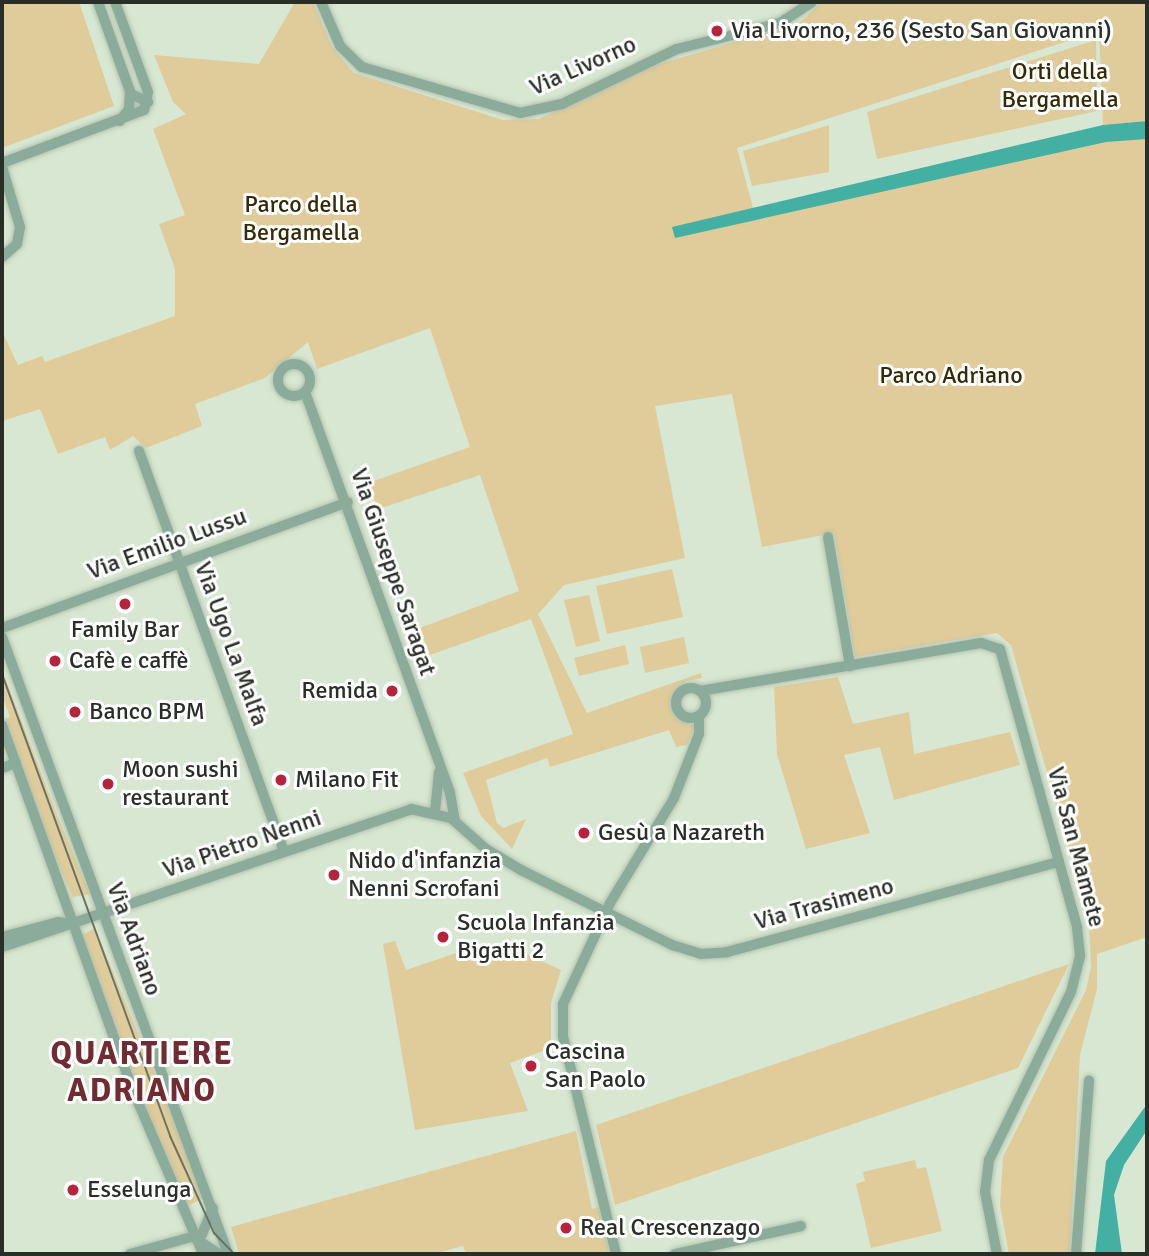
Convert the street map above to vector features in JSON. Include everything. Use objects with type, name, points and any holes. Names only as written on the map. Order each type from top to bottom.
[{"type":"street","points":[[98,2],[133,95],[135,116]]},
{"type":"street","points":[[115,2],[148,102]]},
{"type":"street","name":"Via Livorno","points":[[321,2],[342,50],[362,67],[520,113],[555,107],[677,49],[780,23],[812,2]]},
{"type":"street","points":[[133,95],[148,102]]},
{"type":"street","points":[[119,121],[129,109],[133,95]]},
{"type":"street","points":[[2,257],[15,247],[20,232],[2,165],[135,116],[148,102]]},
{"type":"street","name":"Via Giuseppe Saragat","points":[[305,392],[348,502],[455,821]]},
{"type":"street","name":"Via Ugo La Malfa","points":[[139,451],[284,851]]},
{"type":"street","name":"Via Emilio Lussu","points":[[2,628],[348,502]]},
{"type":"street","points":[[699,716],[684,717],[676,701],[685,689],[700,691],[850,666],[828,537]]},
{"type":"street","name":"Via Adriano","points":[[2,637],[214,1208],[228,1254]]},
{"type":"street","name":"Via San Mamete","points":[[850,666],[995,644],[1078,933],[1080,965],[989,1160],[985,1192],[997,1254]]},
{"type":"street","points":[[616,1254],[561,1020],[572,976],[606,912],[674,798],[699,734],[699,716],[707,701],[726,687]]},
{"type":"street","points":[[700,691],[707,701]]},
{"type":"street","points":[[2,725],[74,925],[193,1237],[203,1254]]},
{"type":"street","points":[[2,768],[16,763]]},
{"type":"street","name":"Via Giuseppe Saragat","points":[[435,812],[439,768]]},
{"type":"street","name":"Via Pietro Nenni","points":[[74,925],[401,811],[435,812]]},
{"type":"street","points":[[435,812],[455,821],[493,854],[606,912]]},
{"type":"street","name":"Via Trasimeno","points":[[606,912],[682,950],[716,954],[1059,862]]},
{"type":"street","points":[[2,937],[58,922],[74,925]]},
{"type":"street","points":[[2,947],[74,925]]},
{"type":"street","points":[[1076,1254],[1083,1121],[1089,1080]]},
{"type":"street","points":[[130,1254],[193,1237],[206,1230],[214,1208]]},
{"type":"street","points":[[675,1254],[801,1226]]},
{"type":"street","points":[[193,1237],[219,1254]]},
{"type":"green space","points":[[2,2],[79,2],[114,106],[2,148]]},
{"type":"green space","name":"Parco Adriano","points":[[295,2],[313,2],[332,47],[354,73],[503,120],[539,119],[656,65],[799,23],[822,2],[1147,2],[1147,121],[1103,125],[1099,31],[737,148],[756,219],[1147,132],[1147,937],[1097,954],[1097,989],[1080,1055],[1070,1254],[1009,1254],[1000,1206],[1003,1157],[1086,990],[1091,967],[1089,922],[1011,645],[997,633],[855,657],[834,533],[762,547],[732,394],[655,406],[685,558],[564,585],[538,614],[587,713],[701,673],[702,678],[686,681],[672,697],[675,716],[696,727],[687,745],[676,747],[669,730],[550,767],[547,758],[486,780],[497,823],[503,828],[526,819],[512,849],[481,816],[463,773],[573,734],[531,619],[430,655],[420,628],[519,591],[480,475],[378,509],[368,483],[470,447],[430,328],[317,369],[308,342],[265,378],[195,404],[202,426],[146,448],[133,436],[110,450],[105,437],[58,454],[40,409],[2,421],[2,331],[18,365],[42,356],[45,362],[175,316],[175,269],[159,224],[185,215],[153,129],[186,114],[173,102],[154,55],[259,64]]},
{"type":"green space","name":"Orti della Bergamella","points":[[1096,40],[1097,111],[877,159],[867,112]]},
{"type":"green space","points":[[829,125],[829,172],[752,186],[743,151]]},
{"type":"green space","points":[[672,569],[683,617],[607,634],[596,586]]},
{"type":"green space","points":[[589,595],[600,641],[576,647],[564,600]]},
{"type":"green space","points":[[684,637],[689,663],[645,673],[640,647]]},
{"type":"green space","points":[[625,645],[629,664],[579,676],[574,658]]},
{"type":"green space","points":[[2,669],[90,894],[73,897],[52,850],[5,719],[10,717],[2,695]]},
{"type":"green space","points":[[838,677],[853,724],[909,712],[914,754],[1010,732],[1020,765],[894,800],[880,747],[844,755],[870,833],[806,849],[777,754],[774,687]]},
{"type":"green space","points":[[95,928],[205,1197],[188,1206],[154,1132],[82,935]]},
{"type":"green space","points":[[395,941],[406,970],[486,943],[496,948],[508,945],[561,970],[551,1003],[551,1048],[510,1063],[528,1111],[415,1130],[383,944]]},
{"type":"green space","points":[[1069,964],[1018,1068],[615,1205],[596,1125]]},
{"type":"green space","points":[[576,1131],[592,1209],[599,1207],[610,1254],[466,1254],[463,1246],[433,1254],[239,1254],[231,1227]]},
{"type":"green space","points":[[915,1160],[917,1169],[926,1167],[942,1231],[871,1248],[856,1184],[865,1181],[863,1172]]},
{"type":"water","points":[[1147,121],[1147,139],[1106,142],[675,238],[672,227],[1103,125]]},
{"type":"water","points":[[1147,1104],[1147,1130],[1124,1165],[1114,1195],[1122,1254],[1095,1254],[1106,1161]]},
{"type":"tram line","points":[[2,674],[170,1136],[214,1233],[234,1254]]},
{"type":"place","name":"Via Livorno, 236 (Sesto San Giovanni)","points":[[717,31]]},
{"type":"place","name":"Family Bar","points":[[125,604]]},
{"type":"place","name":"Cafè e caffè","points":[[55,661]]},
{"type":"place","name":"Remida","points":[[392,691]]},
{"type":"place","name":"Banco BPM","points":[[75,712]]},
{"type":"place","name":"Milano Fit","points":[[281,780]]},
{"type":"place","name":"Moon sushi restaurant","points":[[108,784]]},
{"type":"place","name":"Gesù a Nazareth","points":[[584,833]]},
{"type":"place","name":"Nido d'infanzia Nenni Scrofani","points":[[334,875]]},
{"type":"place","name":"Scuola Infanzia Bigatti 2","points":[[443,937]]},
{"type":"place","name":"Cascina San Paolo","points":[[531,1066]]},
{"type":"place","name":"Esselunga","points":[[73,1190]]},
{"type":"place","name":"Real Crescenzago","points":[[566,1228]]},
{"type":"district","name":"QUARTIERE ADRIANO","points":[[142,1074]]},
{"type":"park label","name":"Parco della Bergamella","points":[[301,219]]}]
